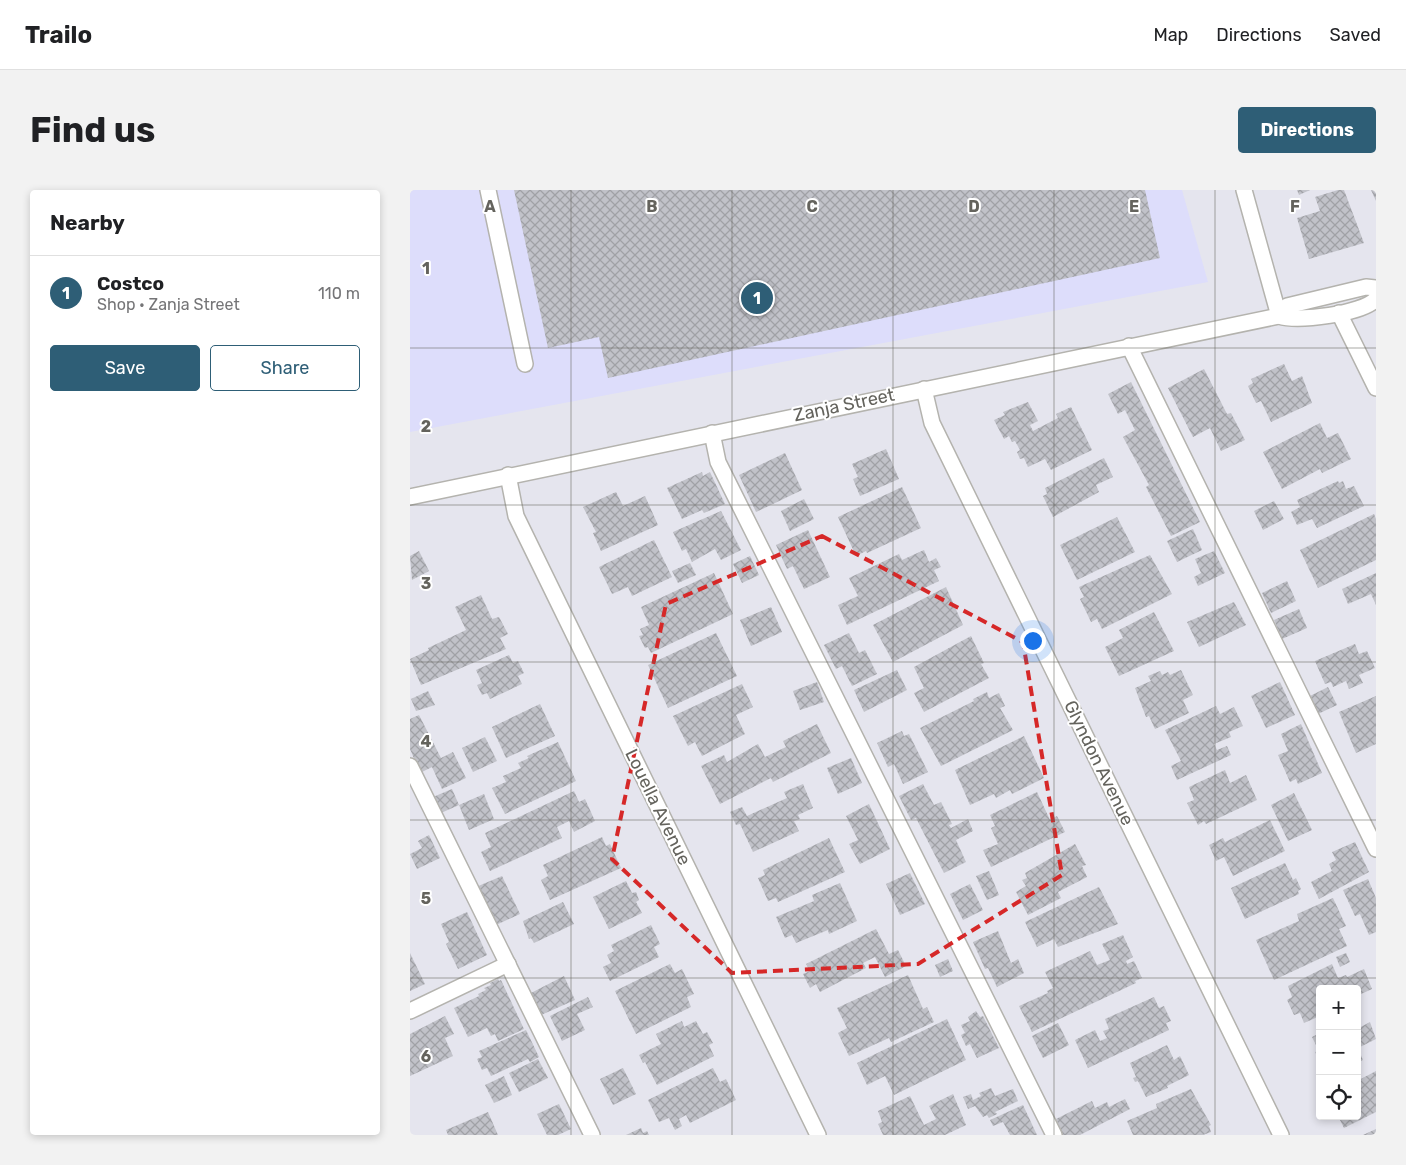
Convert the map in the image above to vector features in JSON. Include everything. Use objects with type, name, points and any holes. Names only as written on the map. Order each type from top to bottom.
[{"type":"street","points":[[488,190],[524,364]]},
{"type":"street","points":[[1244,190],[1279,316]]},
{"type":"street","name":"Zanja Street","points":[[1279,316],[1286,306],[1366,287],[1376,288]]},
{"type":"street","name":"Zanja Street","points":[[410,497],[508,475],[1279,316],[1289,319],[1339,313],[1372,303],[1376,299]]},
{"type":"street","points":[[1339,313],[1376,388]]},
{"type":"street","points":[[1129,346],[1376,849]]},
{"type":"street","name":"Glyndon Avenue","points":[[924,389],[932,423],[1281,1135]]},
{"type":"street","points":[[712,433],[718,462],[1054,1135]]},
{"type":"street","name":"Louella Avenue","points":[[508,475],[516,516],[818,1135]]},
{"type":"street","points":[[410,766],[592,1135]]},
{"type":"street","points":[[410,1011],[508,964]]},
{"type":"highlighted area","points":[[822,536],[1023,642],[1062,875],[918,964],[732,973],[612,859],[666,604]]},
{"type":"shaded area","points":[[410,190],[1182,190],[1208,282],[410,432]]},
{"type":"building","points":[[514,190],[1145,190],[1160,258],[608,378],[599,337],[548,348]]},
{"type":"building","points":[[1297,190],[1310,190],[1299,195]]},
{"type":"building","points":[[1344,190],[1364,243],[1309,259],[1297,218],[1320,211],[1315,197]]},
{"type":"building","points":[[1371,190],[1376,190],[1376,201]]},
{"type":"building","points":[[1284,364],[1292,381],[1302,376],[1312,403],[1271,422],[1261,401],[1256,403],[1248,386],[1253,383],[1251,379]]},
{"type":"building","points":[[1204,369],[1227,414],[1231,413],[1245,440],[1221,451],[1210,428],[1193,437],[1168,388]]},
{"type":"building","points":[[1131,382],[1200,522],[1171,536],[1146,487],[1149,485],[1123,437],[1135,430],[1125,410],[1118,414],[1108,394]]},
{"type":"building","points":[[1028,402],[1038,421],[1030,425],[1033,431],[1058,418],[1056,414],[1071,407],[1092,450],[1051,470],[1045,459],[1028,467],[1024,458],[1020,459],[1017,452],[1020,450],[1015,441],[1012,442],[1009,436],[1004,439],[994,420],[1005,415],[1003,412]]},
{"type":"building","points":[[1320,423],[1327,438],[1338,433],[1351,459],[1322,473],[1320,469],[1282,489],[1263,452]]},
{"type":"building","points":[[886,449],[899,479],[860,496],[853,479],[858,477],[852,464]]},
{"type":"building","points":[[785,453],[802,490],[756,512],[739,475]]},
{"type":"building","points":[[1104,458],[1113,477],[1096,485],[1099,492],[1053,517],[1043,496],[1047,494],[1045,488]]},
{"type":"building","points":[[702,472],[703,476],[710,472],[725,504],[704,513],[702,510],[682,519],[667,488]]},
{"type":"building","points":[[1338,481],[1339,483],[1343,481],[1346,489],[1354,486],[1364,506],[1317,528],[1312,519],[1297,525],[1291,512],[1300,507],[1297,500]]},
{"type":"building","points":[[902,487],[921,528],[867,553],[866,551],[856,556],[838,517]]},
{"type":"building","points":[[616,492],[623,506],[645,496],[658,525],[601,551],[593,533],[596,532],[583,507]]},
{"type":"building","points":[[804,499],[814,519],[790,531],[781,511]]},
{"type":"building","points":[[1274,501],[1284,519],[1263,530],[1254,511]]},
{"type":"building","points":[[721,511],[741,550],[721,560],[715,549],[692,562],[686,549],[682,551],[673,532]]},
{"type":"building","points":[[1374,514],[1376,519],[1376,560],[1318,588],[1300,550]]},
{"type":"building","points":[[1117,517],[1135,552],[1077,580],[1060,545]]},
{"type":"building","points":[[1193,529],[1202,550],[1177,562],[1167,541]]},
{"type":"building","points":[[808,530],[830,577],[804,589],[793,566],[787,569],[776,545]]},
{"type":"building","points":[[654,540],[672,577],[632,596],[628,587],[612,594],[599,567]]},
{"type":"building","points":[[924,550],[929,562],[936,558],[941,567],[934,570],[939,581],[847,625],[838,605],[858,596],[849,578],[899,554],[902,560]]},
{"type":"building","points":[[419,551],[429,571],[412,580],[410,556]]},
{"type":"building","points":[[1214,551],[1225,573],[1198,586],[1194,577],[1201,573],[1195,559]]},
{"type":"building","points":[[1150,555],[1172,594],[1102,629],[1097,619],[1091,622],[1080,599],[1084,597],[1079,587]]},
{"type":"building","points":[[750,556],[759,575],[742,583],[733,564]]},
{"type":"building","points":[[690,563],[696,575],[678,583],[672,571]]},
{"type":"building","points":[[714,573],[733,614],[651,653],[648,647],[645,648],[639,636],[643,635],[640,629],[649,625],[641,607]]},
{"type":"building","points":[[1376,573],[1376,605],[1371,594],[1348,604],[1342,589]]},
{"type":"building","points":[[1287,581],[1296,601],[1271,613],[1262,593]]},
{"type":"building","points":[[946,587],[963,625],[893,662],[873,625]]},
{"type":"building","points":[[481,595],[492,619],[499,617],[508,634],[500,638],[506,649],[421,685],[410,659],[466,630],[455,607]]},
{"type":"building","points":[[1234,602],[1246,625],[1199,647],[1187,622]]},
{"type":"building","points":[[771,607],[782,632],[751,646],[740,620]]},
{"type":"building","points":[[1299,609],[1307,628],[1282,639],[1274,620]]},
{"type":"building","points":[[1154,612],[1174,651],[1119,676],[1105,647],[1123,638],[1119,630]]},
{"type":"building","points":[[716,633],[737,676],[668,708],[648,665]]},
{"type":"building","points":[[849,633],[859,653],[865,650],[877,674],[852,686],[842,666],[836,669],[824,645]]},
{"type":"building","points":[[971,636],[984,663],[981,664],[989,678],[924,712],[914,693],[924,688],[914,667]]},
{"type":"building","points":[[1355,644],[1359,654],[1367,651],[1375,668],[1359,675],[1363,683],[1349,689],[1346,681],[1333,687],[1331,682],[1325,684],[1315,661]]},
{"type":"building","points":[[509,655],[513,663],[518,661],[524,673],[518,676],[522,684],[490,699],[487,693],[482,695],[477,685],[482,683],[476,670]]},
{"type":"building","points":[[897,670],[907,690],[864,712],[854,690]]},
{"type":"building","points":[[1181,670],[1193,695],[1183,700],[1189,713],[1155,729],[1149,716],[1146,717],[1135,688],[1151,681],[1148,676],[1160,671],[1162,675],[1168,672],[1170,675]]},
{"type":"building","points":[[817,682],[824,702],[800,710],[793,691]]},
{"type":"building","points":[[1280,682],[1295,715],[1266,728],[1251,696]]},
{"type":"building","points":[[742,684],[753,707],[736,715],[745,734],[702,756],[695,742],[688,746],[673,716]]},
{"type":"building","points":[[1328,687],[1337,705],[1318,714],[1310,696]]},
{"type":"building","points":[[428,691],[435,705],[416,711],[411,699]]},
{"type":"building","points":[[987,692],[989,698],[999,693],[1005,706],[1000,708],[1013,730],[941,766],[920,728],[974,701],[973,699]]},
{"type":"building","points":[[1376,696],[1376,744],[1356,753],[1339,712]]},
{"type":"building","points":[[540,704],[555,736],[506,758],[492,727]]},
{"type":"building","points":[[1216,706],[1220,714],[1234,707],[1243,726],[1229,732],[1231,737],[1214,744],[1217,750],[1227,746],[1231,755],[1177,780],[1171,766],[1181,761],[1165,730]]},
{"type":"building","points":[[419,715],[441,758],[453,752],[466,778],[442,789],[432,767],[420,773],[410,749],[410,719]]},
{"type":"building","points":[[817,724],[831,753],[773,782],[771,778],[720,804],[701,766],[724,755],[727,762],[758,744],[765,757],[786,747],[783,741]]},
{"type":"building","points":[[1301,724],[1322,773],[1298,784],[1296,779],[1290,782],[1278,755],[1288,751],[1281,734]]},
{"type":"building","points":[[902,731],[904,736],[909,734],[928,772],[903,784],[894,764],[888,767],[877,743]]},
{"type":"building","points":[[1024,736],[1044,778],[1012,794],[1010,790],[996,798],[994,794],[970,805],[955,770]]},
{"type":"building","points":[[485,737],[497,761],[473,772],[462,748]]},
{"type":"building","points":[[558,742],[576,781],[505,814],[492,788],[506,782],[503,776],[521,768],[518,763],[529,758],[527,756]]},
{"type":"building","points":[[851,758],[862,783],[838,794],[827,768]]},
{"type":"building","points":[[1225,770],[1230,783],[1246,775],[1257,800],[1206,824],[1204,821],[1198,825],[1187,803],[1194,800],[1189,787]]},
{"type":"building","points":[[803,784],[813,808],[798,815],[800,819],[794,821],[799,831],[753,852],[740,824],[736,825],[730,812],[742,807],[747,816],[787,798],[784,792]]},
{"type":"building","points":[[923,784],[934,805],[941,802],[952,824],[949,825],[951,828],[968,819],[973,831],[956,840],[966,862],[944,873],[916,818],[911,820],[899,796]]},
{"type":"building","points":[[452,789],[459,805],[441,813],[433,797]]},
{"type":"building","points":[[574,791],[579,802],[585,799],[595,821],[574,832],[569,821],[557,827],[562,838],[490,871],[481,852],[491,847],[485,833]]},
{"type":"building","points":[[1037,792],[1050,820],[1057,816],[1065,832],[991,867],[983,850],[998,844],[991,828],[995,826],[990,815]]},
{"type":"building","points":[[1294,793],[1312,830],[1288,841],[1271,805]]},
{"type":"building","points":[[484,794],[494,819],[469,830],[459,805]]},
{"type":"building","points":[[869,804],[890,849],[860,864],[849,844],[858,840],[846,816]]},
{"type":"building","points":[[1270,820],[1285,851],[1233,876],[1224,857],[1216,861],[1209,845],[1223,838],[1225,842]]},
{"type":"building","points":[[429,835],[440,858],[417,869],[410,854],[422,848],[418,841]]},
{"type":"building","points":[[602,837],[606,846],[610,844],[621,868],[550,900],[541,880],[548,876],[543,865]]},
{"type":"building","points":[[829,838],[845,872],[778,902],[776,898],[768,901],[758,878],[765,875],[763,870]]},
{"type":"building","points":[[1355,842],[1369,872],[1319,899],[1311,882],[1332,871],[1329,864],[1336,860],[1332,852]]},
{"type":"building","points":[[1075,844],[1086,865],[1082,866],[1087,877],[1058,892],[1061,898],[1028,915],[1016,892],[1026,886],[1022,880],[1027,878],[1025,873]]},
{"type":"building","points":[[1285,863],[1293,880],[1296,878],[1301,889],[1298,891],[1299,894],[1245,919],[1231,888]]},
{"type":"building","points":[[989,871],[999,895],[987,900],[976,876]]},
{"type":"building","points":[[910,873],[925,904],[900,915],[886,884]]},
{"type":"building","points":[[502,876],[520,914],[494,926],[476,887]]},
{"type":"building","points":[[1368,879],[1376,898],[1376,932],[1369,935],[1360,914],[1355,916],[1343,890]]},
{"type":"building","points":[[626,881],[632,893],[636,892],[639,900],[636,902],[642,913],[609,929],[593,897]]},
{"type":"building","points":[[840,883],[857,921],[829,934],[828,930],[796,943],[792,935],[785,938],[776,917],[814,901],[812,895]]},
{"type":"building","points":[[970,884],[983,910],[963,920],[950,894]]},
{"type":"building","points":[[1099,887],[1118,924],[1058,947],[1054,939],[1037,947],[1025,922]]},
{"type":"building","points":[[1333,898],[1346,926],[1339,929],[1347,946],[1274,980],[1256,940],[1299,921],[1297,914]]},
{"type":"building","points":[[563,902],[574,924],[534,943],[531,938],[529,939],[523,921]]},
{"type":"building","points":[[467,912],[487,955],[458,969],[446,944],[449,942],[441,924]]},
{"type":"building","points":[[651,925],[660,944],[654,947],[659,957],[610,981],[603,967],[611,963],[607,955],[614,951],[611,945]]},
{"type":"building","points":[[876,929],[889,954],[898,950],[906,966],[885,977],[875,957],[863,963],[866,968],[820,992],[816,984],[810,988],[803,974],[810,971],[806,964]]},
{"type":"building","points":[[998,931],[1011,963],[1018,959],[1024,973],[997,987],[988,968],[985,969],[973,942]]},
{"type":"building","points":[[1123,935],[1133,957],[1126,961],[1127,964],[1134,961],[1142,978],[1135,981],[1136,983],[1032,1032],[1019,1006],[1048,993],[1047,991],[1053,988],[1045,972],[1090,951],[1097,965],[1110,960],[1102,944]]},
{"type":"building","points":[[410,953],[425,984],[410,991]]},
{"type":"building","points":[[1346,953],[1350,962],[1340,967],[1336,957]]},
{"type":"building","points":[[948,959],[953,971],[940,977],[935,965]]},
{"type":"building","points":[[670,964],[675,973],[682,969],[694,994],[687,997],[691,1007],[636,1034],[615,991]]},
{"type":"building","points":[[1332,964],[1338,978],[1346,975],[1347,977],[1364,969],[1372,989],[1361,994],[1361,985],[1316,985],[1316,1018],[1304,1023],[1300,1013],[1294,1015],[1287,1000],[1292,997],[1288,986]]},
{"type":"building","points":[[908,975],[923,1009],[927,1007],[934,1022],[891,1042],[889,1038],[849,1056],[838,1033],[847,1028],[837,1008]]},
{"type":"building","points":[[564,976],[575,1000],[541,1015],[531,993]]},
{"type":"building","points":[[498,979],[499,981],[501,980],[524,1029],[498,1041],[495,1034],[491,1036],[487,1028],[468,1037],[454,1008],[479,996],[478,994],[486,990],[484,988]]},
{"type":"building","points":[[588,997],[593,1007],[577,1014],[585,1030],[562,1041],[550,1016]]},
{"type":"building","points":[[1154,997],[1159,1008],[1164,1006],[1171,1021],[1166,1023],[1169,1030],[1088,1068],[1075,1040],[1095,1030],[1100,1041],[1107,1038],[1103,1031],[1109,1029],[1105,1019]]},
{"type":"building","points":[[976,1011],[980,1017],[983,1016],[999,1048],[977,1058],[970,1044],[966,1046],[961,1035],[965,1033],[961,1025],[970,1021],[968,1017]]},
{"type":"building","points":[[445,1016],[454,1034],[445,1038],[453,1056],[410,1076],[410,1034]]},
{"type":"building","points":[[947,1019],[966,1060],[894,1095],[885,1076],[867,1085],[857,1063]]},
{"type":"building","points":[[682,1021],[684,1027],[696,1021],[703,1034],[707,1032],[713,1043],[709,1045],[714,1056],[657,1085],[645,1062],[643,1063],[639,1055],[661,1044],[656,1034]]},
{"type":"building","points":[[1370,1022],[1376,1039],[1361,1046],[1361,1030],[1361,1027]]},
{"type":"building","points":[[1058,1023],[1069,1045],[1043,1058],[1032,1036]]},
{"type":"building","points":[[526,1030],[539,1057],[530,1062],[528,1059],[491,1076],[487,1068],[482,1070],[477,1059],[482,1057],[479,1051]]},
{"type":"building","points":[[1316,1035],[1316,1045],[1312,1037]]},
{"type":"building","points":[[1167,1045],[1174,1060],[1180,1056],[1189,1075],[1167,1086],[1168,1088],[1146,1097],[1138,1081],[1135,1082],[1133,1078],[1136,1077],[1130,1063]]},
{"type":"building","points":[[538,1059],[548,1078],[519,1092],[509,1073]]},
{"type":"building","points":[[623,1068],[636,1094],[613,1105],[600,1079]]},
{"type":"building","points":[[713,1068],[720,1082],[726,1079],[736,1100],[690,1123],[686,1115],[679,1119],[682,1126],[675,1130],[669,1118],[659,1122],[648,1100]]},
{"type":"building","points":[[1376,1071],[1376,1112],[1361,1120],[1361,1079]]},
{"type":"building","points":[[504,1076],[512,1095],[494,1103],[485,1085]]},
{"type":"building","points":[[991,1088],[995,1096],[1013,1089],[1018,1101],[995,1112],[997,1114],[989,1118],[987,1115],[983,1117],[975,1106],[968,1109],[963,1097],[971,1094],[973,1100],[981,1096],[979,1093]]},
{"type":"building","points":[[1191,1089],[1211,1125],[1209,1126],[1211,1132],[1203,1135],[1133,1135],[1127,1121],[1157,1108],[1156,1104]]},
{"type":"building","points":[[953,1094],[966,1125],[945,1135],[883,1135],[878,1124],[882,1122],[878,1111],[910,1096],[924,1125],[936,1119],[929,1106]]},
{"type":"building","points":[[1125,1099],[1130,1109],[1080,1135],[1063,1135],[1056,1119],[1092,1101],[1095,1108],[1107,1102],[1109,1107]]},
{"type":"building","points":[[559,1104],[571,1129],[558,1135],[547,1135],[537,1114]]},
{"type":"building","points":[[1023,1105],[1037,1135],[1010,1135],[1003,1122],[993,1126],[990,1120]]},
{"type":"building","points":[[488,1112],[498,1135],[448,1135],[446,1130]]},
{"type":"building","points":[[1340,1120],[1360,1120],[1344,1128]]},
{"type":"building","points":[[641,1128],[643,1133],[647,1131],[649,1135],[626,1135]]},
{"type":"building","points":[[1376,1129],[1376,1135],[1363,1135]]},
{"type":"place","name":"Costco","points":[[757,298]]}]
